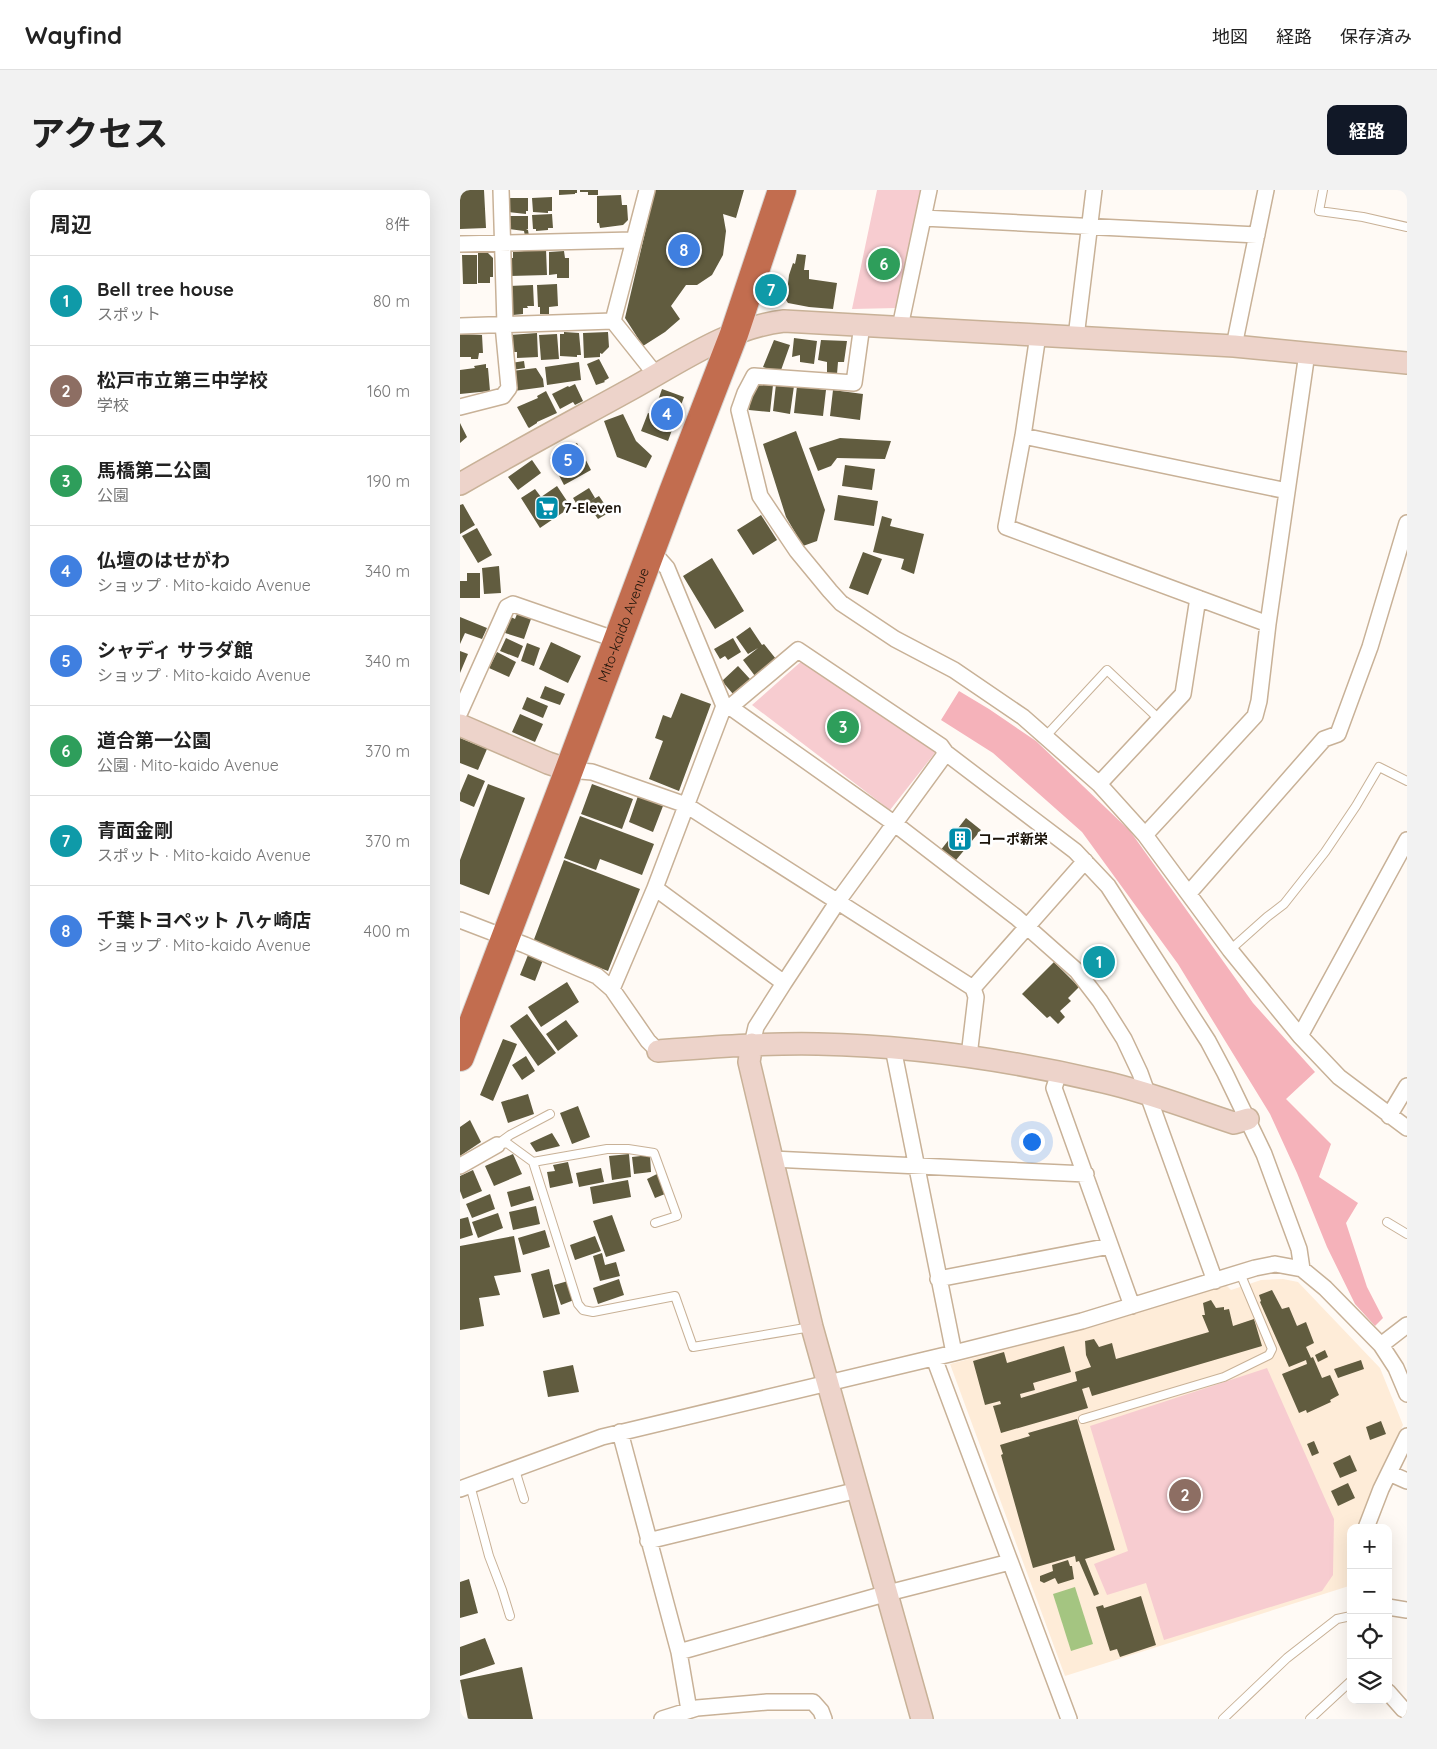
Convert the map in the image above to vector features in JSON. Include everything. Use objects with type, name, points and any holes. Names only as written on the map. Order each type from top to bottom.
[{"type":"highway","name":"Mito-kaido Avenue","points":[[460,1057],[734,334],[782,190]]},
{"type":"street","points":[[460,407],[503,396],[509,388],[504,325],[501,190]]},
{"type":"street","points":[[613,321],[647,190]]},
{"type":"street","points":[[900,327],[929,190]]},
{"type":"street","points":[[1076,337],[1094,190]]},
{"type":"street","points":[[1234,346],[1266,190]]},
{"type":"street","points":[[923,218],[1257,235]]},
{"type":"street","points":[[460,244],[634,240]]},
{"type":"street","points":[[460,326],[613,321]]},
{"type":"street","points":[[613,321],[656,375]]},
{"type":"street","points":[[460,484],[734,334],[771,322],[862,325],[1234,346],[1407,363]]},
{"type":"street","points":[[862,325],[854,383],[754,376],[739,410],[760,496],[797,550],[841,603],[895,639],[954,670],[1023,717],[1099,784],[1145,835],[1230,950],[1300,1036],[1339,1077],[1407,1128]]},
{"type":"street","points":[[1038,335],[1023,436],[1006,527],[1268,624]]},
{"type":"street","points":[[1145,835],[1255,716],[1259,702],[1268,624],[1307,353]]},
{"type":"street","points":[[1023,436],[1287,491]]},
{"type":"street","points":[[1189,893],[1324,739],[1338,734],[1370,647],[1407,523]]},
{"type":"street","points":[[651,550],[667,568],[727,706],[895,824],[1027,926],[1077,970],[1100,1000],[1124,1039],[1149,1095],[1214,1281]]},
{"type":"street","points":[[1099,784],[1182,694],[1198,598]]},
{"type":"street","points":[[460,712],[507,606],[513,604],[617,640]]},
{"type":"street","points":[[612,989],[655,888],[686,805],[727,706],[798,650],[941,746],[946,753],[1061,839],[1086,861],[1108,886],[1208,1041],[1248,1119],[1264,1154],[1299,1249],[1302,1269]]},
{"type":"street","points":[[460,725],[548,763],[570,770],[592,772],[686,805],[973,988],[976,997],[969,1056]]},
{"type":"street","points":[[922,1719],[812,1327],[749,1062],[756,1027],[784,983],[838,901],[946,753]]},
{"type":"street","points":[[1300,1036],[1407,840]]},
{"type":"street","points":[[973,988],[1086,861]]},
{"type":"street","points":[[655,888],[784,983]]},
{"type":"street","points":[[460,920],[506,937],[597,976],[612,989],[648,1041],[658,1050],[752,1044],[818,1044],[893,1048],[969,1056],[1104,1082],[1234,1123],[1248,1119]]},
{"type":"street","points":[[893,1048],[954,1354]]},
{"type":"street","points":[[1059,1073],[1054,1088],[1132,1306]]},
{"type":"street","points":[[1389,1116],[1407,1086]]},
{"type":"street","points":[[460,1166],[497,1145]]},
{"type":"street","points":[[772,1159],[1086,1174]]},
{"type":"street","points":[[938,1279],[1110,1246]]},
{"type":"street","points":[[465,1487],[620,1432],[954,1354],[1082,1321],[1275,1264],[1302,1269],[1325,1288],[1381,1345],[1396,1368],[1407,1394]]},
{"type":"street","points":[[1381,1345],[1407,1325]]},
{"type":"street","points":[[934,1358],[1069,1719]]},
{"type":"street","points":[[620,1432],[679,1652],[689,1710]]},
{"type":"street","points":[[1367,1524],[1371,1511],[1407,1436]]},
{"type":"street","points":[[1389,1474],[1407,1481]]},
{"type":"street","points":[[648,1540],[858,1490]]},
{"type":"street","points":[[679,1652],[1010,1562]]},
{"type":"street","points":[[1392,1608],[1407,1610]]},
{"type":"street","points":[[1392,1697],[1407,1711]]},
{"type":"street","points":[[662,1719],[689,1710],[723,1712],[767,1702],[813,1702],[821,1711],[824,1719]]},
{"type":"lane","points":[[1322,190],[1319,212],[1363,217],[1407,227]]},
{"type":"lane","points":[[1045,737],[1107,670],[1159,719]]},
{"type":"lane","points":[[1230,950],[1284,904],[1325,852],[1379,767],[1407,781]]},
{"type":"lane","points":[[497,1145],[510,1135],[550,1114]]},
{"type":"lane","points":[[497,1145],[507,1143],[533,1162],[578,1304],[583,1310],[594,1312],[675,1296],[693,1347],[812,1327]]},
{"type":"lane","points":[[533,1162],[606,1149],[628,1149],[654,1153],[676,1216],[655,1223]]},
{"type":"lane","points":[[1387,1222],[1407,1234]]},
{"type":"lane","points":[[1083,1419],[1224,1378],[1269,1356],[1272,1349],[1240,1273]]},
{"type":"lane","points":[[515,1470],[524,1499]]},
{"type":"lane","points":[[465,1487],[510,1616]]},
{"type":"lane","points":[[1223,1719],[1287,1658],[1337,1619],[1347,1617]]},
{"type":"lane","points":[[1310,1719],[1347,1685]]},
{"type":"shaded area","points":[[877,190],[923,190],[897,308],[852,309]]},
{"type":"shaded area","points":[[804,659],[938,749],[890,810],[752,705]]},
{"type":"shaded area","points":[[959,691],[1036,741],[1130,831],[1253,1003],[1315,1072],[1286,1099],[1331,1144],[1319,1177],[1358,1203],[1346,1223],[1367,1287],[1383,1318],[1375,1326],[1355,1304],[1327,1247],[1297,1173],[1270,1114],[1178,964],[1082,832],[993,753],[941,720]]},
{"type":"shaded area","points":[[1283,1279],[1298,1282],[1380,1368],[1403,1425],[1361,1517],[1360,1524],[1347,1524],[1347,1587],[1065,1676],[950,1364],[1100,1325],[1225,1284],[1231,1290],[1261,1280]]},
{"type":"shaded area","points":[[1267,1368],[1334,1519],[1333,1575],[1322,1591],[1164,1640],[1146,1583],[1107,1595],[1094,1564],[1128,1551],[1090,1426]]},
{"type":"shaded area","points":[[1075,1587],[1093,1644],[1071,1651],[1053,1594]]},
{"type":"building","points":[[460,190],[484,190],[486,228],[460,229]]},
{"type":"building","points":[[559,190],[577,190],[577,193],[559,195]]},
{"type":"building","points":[[580,190],[598,190],[598,195],[588,195],[588,192],[580,192]]},
{"type":"building","points":[[655,190],[744,190],[736,218],[723,214],[726,231],[723,255],[712,275],[697,285],[686,285],[671,306],[680,319],[665,332],[643,346],[625,318]]},
{"type":"building","points":[[621,195],[622,205],[627,205],[628,220],[623,225],[600,228],[599,223],[597,223],[597,196]]},
{"type":"building","points":[[552,197],[552,211],[548,211],[548,213],[533,212],[532,198]]},
{"type":"building","points":[[508,198],[528,198],[528,211],[526,211],[526,214],[508,212]]},
{"type":"building","points":[[552,214],[553,228],[536,231],[536,229],[533,229],[532,215]]},
{"type":"building","points":[[509,216],[528,216],[528,229],[526,229],[529,236],[525,236],[524,231],[509,229]]},
{"type":"building","points":[[546,249],[547,275],[510,276],[509,258],[513,258],[513,252]]},
{"type":"building","points":[[564,251],[565,258],[569,258],[569,278],[557,278],[557,274],[549,275],[549,252]]},
{"type":"building","points":[[478,253],[488,253],[493,258],[493,277],[490,277],[490,283],[478,283]]},
{"type":"building","points":[[797,254],[806,255],[804,270],[809,270],[809,279],[837,283],[833,309],[788,303],[786,300],[789,275],[793,263],[795,264]]},
{"type":"building","points":[[462,255],[477,255],[477,284],[463,284]]},
{"type":"building","points":[[557,284],[558,306],[549,307],[549,314],[540,314],[537,285]]},
{"type":"building","points":[[533,285],[534,306],[523,308],[523,314],[513,315],[510,312],[509,286]]},
{"type":"building","points":[[564,332],[579,333],[581,355],[577,355],[577,357],[560,356],[560,334],[564,334]]},
{"type":"building","points":[[608,332],[609,347],[602,354],[600,353],[600,357],[584,358],[583,333]]},
{"type":"building","points":[[537,333],[538,357],[517,358],[517,352],[512,352],[510,335]]},
{"type":"building","points":[[460,334],[482,335],[483,353],[479,353],[478,359],[460,357]]},
{"type":"building","points":[[557,334],[559,359],[541,360],[539,335]]},
{"type":"building","points":[[794,338],[817,341],[814,364],[800,362],[800,355],[792,357]]},
{"type":"building","points":[[774,340],[790,345],[780,373],[763,367]]},
{"type":"building","points":[[821,340],[847,341],[844,362],[838,362],[837,374],[827,373],[827,362],[818,360]]},
{"type":"building","points":[[599,359],[609,378],[605,382],[596,385],[587,364]]},
{"type":"building","points":[[524,361],[525,368],[512,370],[511,363]]},
{"type":"building","points":[[579,362],[581,380],[547,385],[545,367]]},
{"type":"building","points":[[486,364],[490,391],[460,394],[460,370]]},
{"type":"building","points":[[536,368],[543,379],[544,387],[514,391],[512,371]]},
{"type":"building","points":[[575,384],[583,401],[575,405],[573,402],[560,409],[552,394]]},
{"type":"building","points":[[757,384],[773,385],[770,412],[749,410],[751,389]]},
{"type":"building","points":[[776,384],[794,386],[790,414],[773,411]]},
{"type":"building","points":[[797,386],[826,390],[823,416],[794,413]]},
{"type":"building","points":[[662,389],[684,397],[668,441],[641,431],[648,413],[653,415]]},
{"type":"building","points":[[833,390],[863,394],[860,420],[830,416]]},
{"type":"building","points":[[546,391],[557,413],[537,422],[529,428],[517,407],[538,398],[537,396]]},
{"type":"building","points":[[623,414],[636,441],[652,456],[646,468],[617,457],[604,421]]},
{"type":"building","points":[[460,423],[467,437],[460,443]]},
{"type":"building","points":[[796,431],[825,510],[817,541],[803,546],[786,517],[763,444]]},
{"type":"building","points":[[840,438],[891,441],[885,459],[837,458],[831,466],[818,471],[809,448]]},
{"type":"building","points":[[577,443],[591,470],[564,485],[550,458]]},
{"type":"building","points":[[532,460],[541,473],[518,490],[508,477]]},
{"type":"building","points":[[845,465],[875,469],[872,490],[842,486]]},
{"type":"building","points":[[557,486],[571,507],[540,528],[521,498],[535,489],[541,497]]},
{"type":"building","points":[[589,488],[595,498],[590,501],[599,496],[610,512],[598,519],[587,503],[579,508],[573,498]]},
{"type":"building","points":[[838,495],[878,501],[874,526],[834,520]]},
{"type":"building","points":[[463,504],[475,525],[460,534],[460,505]]},
{"type":"building","points":[[761,515],[777,540],[753,555],[737,530]]},
{"type":"building","points":[[882,516],[892,519],[890,526],[924,534],[914,574],[901,569],[904,559],[873,552]]},
{"type":"building","points":[[477,528],[492,555],[478,563],[462,536]]},
{"type":"building","points":[[863,552],[882,559],[868,595],[849,588]]},
{"type":"building","points":[[712,558],[744,611],[715,629],[683,576]]},
{"type":"building","points":[[499,566],[501,593],[484,594],[482,568]]},
{"type":"building","points":[[467,573],[480,573],[480,598],[460,598],[460,581],[467,581]]},
{"type":"building","points":[[517,614],[531,619],[524,639],[505,633],[511,617],[515,619]]},
{"type":"building","points":[[460,617],[487,628],[482,639],[465,633],[460,644]]},
{"type":"building","points":[[750,627],[762,645],[764,644],[776,659],[755,676],[743,660],[758,648],[748,654],[736,637]]},
{"type":"building","points":[[506,638],[523,646],[518,658],[500,651]]},
{"type":"building","points":[[733,638],[741,652],[728,660],[725,656],[720,659],[714,649]]},
{"type":"building","points":[[551,642],[581,656],[568,683],[539,669]]},
{"type":"building","points":[[527,643],[540,648],[534,666],[521,661]]},
{"type":"building","points":[[460,651],[468,654],[460,673]]},
{"type":"building","points":[[497,652],[516,662],[509,677],[489,668]]},
{"type":"building","points":[[738,666],[750,679],[733,694],[722,681]]},
{"type":"building","points":[[545,686],[565,694],[560,705],[540,698]]},
{"type":"building","points":[[681,693],[711,704],[679,791],[649,779],[663,741],[655,738],[663,715],[671,718]]},
{"type":"building","points":[[527,697],[548,706],[543,718],[522,709]]},
{"type":"building","points":[[520,714],[543,724],[535,742],[512,732]]},
{"type":"building","points":[[460,738],[487,749],[478,770],[460,763]]},
{"type":"building","points":[[468,774],[485,781],[474,807],[460,801],[460,793]]},
{"type":"building","points":[[488,784],[525,798],[489,895],[460,884],[460,860]]},
{"type":"building","points":[[592,784],[633,799],[622,829],[581,814]]},
{"type":"building","points":[[638,796],[663,806],[653,832],[629,822]]},
{"type":"building","points":[[580,816],[654,844],[642,875],[600,859],[596,870],[564,858]]},
{"type":"building","name":"コーポ新栄","points":[[966,818],[981,830],[956,860],[945,852],[944,854],[940,851]]},
{"type":"building","points":[[564,860],[640,889],[608,971],[533,942]]},
{"type":"building","points":[[1103,948],[1114,960],[1096,977],[1083,964]]},
{"type":"building","points":[[528,955],[543,960],[535,981],[520,975]]},
{"type":"building","points":[[1054,962],[1079,987],[1068,998],[1071,1001],[1060,1011],[1065,1017],[1058,1024],[1050,1016],[1047,1018],[1022,994]]},
{"type":"building","points":[[567,982],[579,1002],[541,1027],[528,1007]]},
{"type":"building","points":[[527,1014],[556,1053],[538,1066],[510,1026]]},
{"type":"building","points":[[566,1020],[578,1036],[558,1051],[546,1034]]},
{"type":"building","points":[[503,1039],[517,1044],[493,1101],[480,1095]]},
{"type":"building","points":[[526,1056],[535,1071],[522,1080],[512,1065]]},
{"type":"building","points":[[528,1094],[534,1114],[508,1123],[501,1102]]},
{"type":"building","points":[[578,1106],[590,1137],[572,1144],[560,1113]]},
{"type":"building","points":[[470,1120],[481,1142],[460,1156],[460,1127]]},
{"type":"building","points":[[552,1133],[560,1146],[536,1152],[530,1143]]},
{"type":"building","points":[[513,1154],[522,1174],[494,1186],[485,1166]]},
{"type":"building","points":[[629,1154],[631,1177],[612,1180],[609,1156]]},
{"type":"building","points":[[650,1155],[651,1172],[634,1174],[632,1157]]},
{"type":"building","points":[[568,1162],[573,1183],[550,1188],[547,1172],[555,1171],[553,1165]]},
{"type":"building","points":[[601,1168],[604,1182],[579,1187],[576,1173]]},
{"type":"building","points":[[473,1170],[482,1191],[463,1199],[460,1191],[460,1176]]},
{"type":"building","points":[[657,1174],[665,1194],[655,1198],[647,1179]]},
{"type":"building","points":[[628,1180],[631,1197],[593,1204],[590,1187]]},
{"type":"building","points":[[530,1186],[534,1200],[511,1207],[507,1192]]},
{"type":"building","points":[[490,1194],[495,1209],[472,1218],[466,1204]]},
{"type":"building","points":[[536,1206],[540,1224],[513,1230],[509,1212]]},
{"type":"building","points":[[498,1213],[503,1228],[478,1238],[472,1222]]},
{"type":"building","points":[[612,1215],[625,1251],[606,1257],[593,1221]]},
{"type":"building","points":[[468,1217],[473,1235],[460,1239],[460,1219]]},
{"type":"building","points":[[545,1230],[550,1247],[523,1255],[518,1238]]},
{"type":"building","points":[[514,1236],[521,1272],[494,1276],[500,1295],[479,1298],[484,1326],[460,1330],[460,1246]]},
{"type":"building","points":[[595,1236],[601,1251],[575,1260],[570,1245]]},
{"type":"building","points":[[602,1253],[605,1265],[616,1262],[620,1276],[600,1281],[593,1256]]},
{"type":"building","points":[[549,1269],[560,1314],[543,1318],[531,1274]]},
{"type":"building","points":[[619,1279],[624,1295],[598,1304],[593,1288]]},
{"type":"building","points":[[568,1281],[574,1300],[561,1305],[554,1285]]},
{"type":"building","points":[[1272,1290],[1282,1309],[1289,1307],[1297,1326],[1306,1322],[1314,1343],[1306,1347],[1311,1358],[1313,1357],[1322,1378],[1330,1375],[1339,1395],[1330,1400],[1331,1402],[1307,1413],[1306,1410],[1299,1413],[1282,1374],[1307,1364],[1306,1360],[1289,1367],[1260,1302],[1259,1295]]},
{"type":"building","points":[[1211,1300],[1216,1308],[1224,1307],[1224,1310],[1229,1309],[1233,1326],[1254,1319],[1262,1346],[1092,1396],[1089,1387],[1082,1389],[1088,1408],[1001,1433],[993,1406],[1001,1404],[1000,1401],[985,1405],[973,1361],[1004,1352],[1007,1363],[1064,1346],[1071,1372],[1033,1383],[1035,1390],[1020,1394],[1021,1398],[1077,1381],[1075,1372],[1091,1367],[1086,1355],[1085,1341],[1094,1339],[1099,1347],[1112,1343],[1116,1359],[1209,1332],[1202,1315],[1205,1315],[1203,1303]]},
{"type":"building","points":[[1325,1350],[1328,1357],[1318,1362],[1315,1355]]},
{"type":"building","points":[[1361,1360],[1364,1369],[1338,1378],[1334,1369]]},
{"type":"building","points":[[573,1365],[579,1392],[548,1397],[543,1371]]},
{"type":"building","points":[[1077,1419],[1115,1550],[1085,1559],[1099,1594],[1094,1596],[1079,1561],[1076,1562],[1075,1556],[1033,1568],[1001,1455],[1003,1454],[1000,1445],[1030,1436],[1028,1433]]},
{"type":"building","points":[[1381,1421],[1386,1434],[1370,1440],[1366,1427]]},
{"type":"building","points":[[1314,1441],[1319,1453],[1312,1456],[1307,1444]]},
{"type":"building","points":[[1350,1455],[1357,1471],[1340,1478],[1333,1463]]},
{"type":"building","points":[[1348,1483],[1355,1498],[1338,1506],[1331,1491]]},
{"type":"building","points":[[1068,1560],[1070,1566],[1072,1566],[1074,1579],[1058,1584],[1055,1578],[1044,1583],[1040,1581],[1040,1576],[1053,1571],[1052,1565]]},
{"type":"building","points":[[469,1579],[478,1613],[460,1618],[460,1582]]},
{"type":"building","points":[[1141,1596],[1156,1645],[1120,1657],[1117,1649],[1110,1651],[1096,1607],[1103,1605],[1104,1608]]},
{"type":"building","points":[[485,1638],[495,1664],[460,1676],[460,1647]]},
{"type":"building","points":[[522,1667],[533,1719],[468,1719],[460,1680]]},
{"type":"place","name":"千葉トヨペット 八ヶ崎店","points":[[684,250]]},
{"type":"place","name":"道合第一公園","points":[[884,264]]},
{"type":"place","name":"青面金剛","points":[[771,290]]},
{"type":"place","name":"仏壇のはせがわ","points":[[667,414]]},
{"type":"place","name":"シャディ サラダ館","points":[[568,460]]},
{"type":"place","name":"7-Eleven","points":[[547,508]]},
{"type":"place","name":"馬橋第二公園","points":[[843,727]]},
{"type":"place","name":"コーポ新栄","points":[[960,839]]},
{"type":"place","name":"Bell tree house","points":[[1099,962]]},
{"type":"place","name":"松戸市立第三中学校","points":[[1185,1495]]}]
